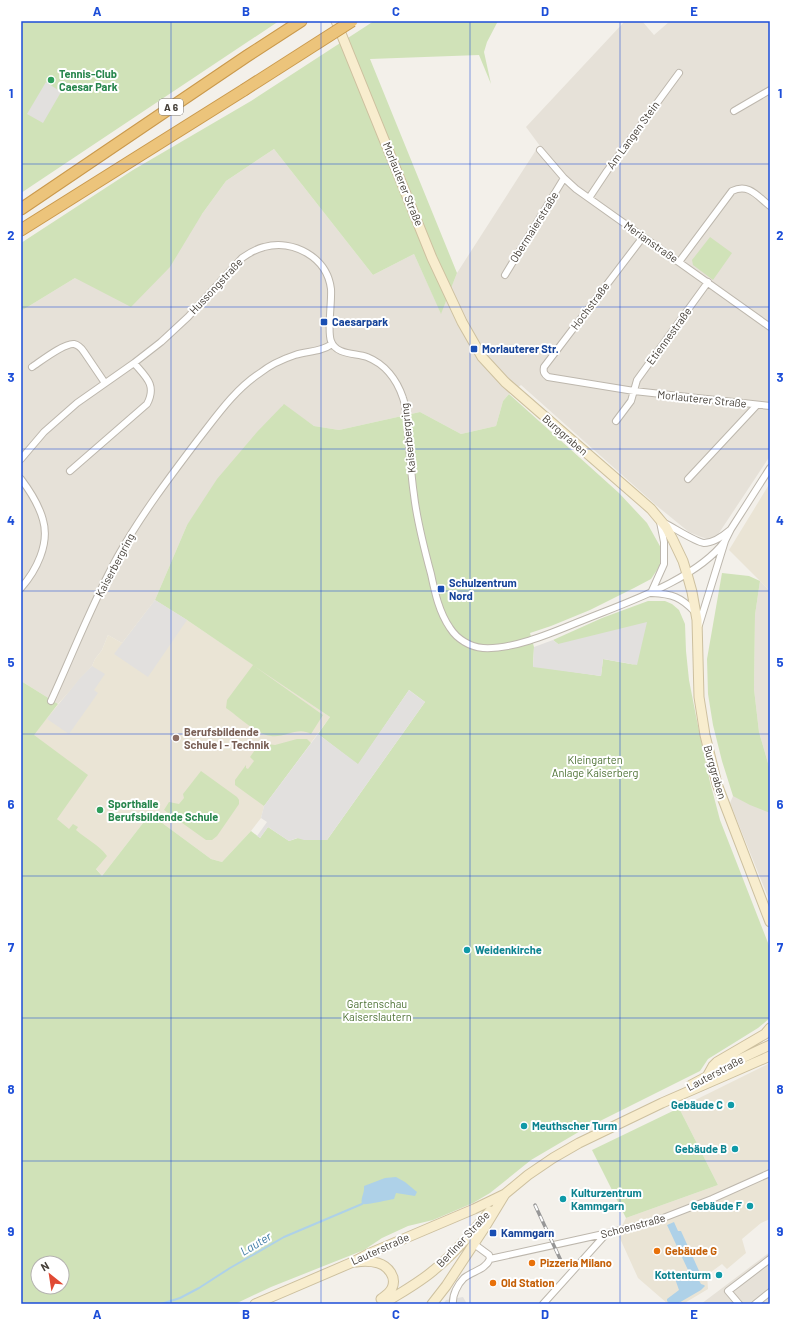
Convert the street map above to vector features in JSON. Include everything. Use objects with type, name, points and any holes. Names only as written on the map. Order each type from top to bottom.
[{"type":"highway","name":"A 6","points":[[21,210],[247,56],[301,21]]},
{"type":"highway","name":"A 6","points":[[21,230],[352,21]]},
{"type":"street","name":"Morlauterer Straße","points":[[336,21],[432,258],[455,309],[474,344]]},
{"type":"street","name":"Am Langen Stein","points":[[589,198],[606,171],[679,73]]},
{"type":"street","points":[[734,111],[770,90]]},
{"type":"street","name":"Merianstraße","points":[[540,150],[564,178],[589,198],[770,327]]},
{"type":"street","name":"Obermaierstraße","points":[[504,275],[564,178]]},
{"type":"street","points":[[679,262],[732,191],[740,188],[747,188],[770,206]]},
{"type":"street","name":"Hochstraße","points":[[548,377],[543,371],[544,367],[643,237]]},
{"type":"street","name":"Hussongstraße","points":[[21,458],[55,421],[77,402],[134,363],[161,342],[188,317],[242,258],[253,251],[266,246],[281,245],[308,252],[317,260],[326,272],[331,287],[332,308],[329,335],[332,344]]},
{"type":"street","name":"Etiennestraße","points":[[634,391],[637,380],[708,282]]},
{"type":"street","points":[[32,367],[66,345],[74,344],[81,347],[105,383]]},
{"type":"street","name":"Kaiserbergring","points":[[51,701],[117,557],[175,470],[214,419],[245,384],[260,372],[276,363],[296,355],[318,351],[332,344],[342,351],[367,357],[376,362],[385,368],[398,384],[406,407],[414,495],[425,554],[439,607],[451,629],[469,645],[483,648],[498,648],[516,644],[552,633],[651,593],[687,574],[712,557],[725,541]]},
{"type":"street","name":"Burggraben","points":[[474,344],[482,357],[505,382],[651,509],[673,540],[683,561],[692,592],[696,614],[699,698],[705,735],[717,784],[770,922]]},
{"type":"street","points":[[70,471],[147,404],[151,396],[152,388],[149,381],[134,363]]},
{"type":"street","name":"Morlauterer Straße","points":[[548,377],[634,391],[770,406]]},
{"type":"street","points":[[616,421],[631,401],[634,391]]},
{"type":"street","points":[[688,479],[757,405]]},
{"type":"street","points":[[697,632],[725,541],[770,468]]},
{"type":"street","points":[[21,479],[37,504],[44,521],[45,536],[43,551],[37,565],[21,588]]},
{"type":"street","name":"Burggraben","points":[[660,521],[692,539],[704,543],[714,541],[731,529]]},
{"type":"street","points":[[660,521],[664,542],[664,564],[651,593],[667,594],[677,597],[687,604],[696,614]]},
{"type":"street","points":[[708,1075],[717,1062],[765,1034],[770,1028]]},
{"type":"street","name":"Lauterstraße","points":[[662,1103],[708,1075],[770,1045]]},
{"type":"street","name":"Lauterstraße","points":[[255,1304],[474,1209],[505,1194],[528,1175],[579,1143],[662,1103],[770,1056]]},
{"type":"street","name":"Schoenstraße","points":[[490,1259],[607,1234],[658,1220],[712,1199],[770,1173]]},
{"type":"street","name":"Lauterstraße","points":[[432,1304],[474,1244],[505,1194]]},
{"type":"street","name":"Berliner Straße","points":[[378,1303],[399,1294],[426,1276],[448,1258],[505,1194]]},
{"type":"street","points":[[543,1304],[607,1234]]},
{"type":"street","points":[[453,1304],[452,1299],[454,1292],[464,1278],[485,1266],[490,1259],[488,1254],[474,1244]]},
{"type":"street","points":[[739,1304],[728,1291],[770,1259]]},
{"type":"street","points":[[352,1262],[376,1262],[391,1272],[394,1282],[392,1288],[378,1303]]},
{"type":"street","points":[[755,1304],[770,1292]]},
{"type":"shaded area","points":[[625,21],[642,21],[654,35],[670,21],[770,21],[770,456],[717,536],[708,539],[689,532],[657,506],[521,385],[509,394],[503,401],[496,426],[461,434],[420,412],[339,430],[314,426],[283,405],[187,525],[155,600],[122,643],[108,635],[102,650],[92,666],[58,704],[21,681],[21,311],[75,278],[202,214],[226,181],[274,149],[373,275],[414,254],[441,313],[457,273],[540,146],[526,127]]},
{"type":"shaded area","points":[[46,82],[61,92],[43,123],[27,114]]},
{"type":"shaded area","points":[[770,483],[770,591],[729,550]]},
{"type":"shaded area","points":[[760,581],[770,591],[770,770],[759,732],[754,689],[755,615]]},
{"type":"shaded area","name":"Berufsbildende Schule I - Technik","points":[[155,600],[330,717],[264,806],[261,818],[222,862],[211,859],[150,814],[102,876],[57,819],[33,735],[80,678],[92,666],[102,650],[108,635],[122,643]]},
{"type":"shaded area","points":[[155,600],[187,620],[148,677],[114,654]]},
{"type":"shaded area","points":[[647,622],[637,665],[603,659],[601,676],[533,667],[534,647],[553,640],[558,644]]},
{"type":"shaded area","points":[[92,666],[105,674],[94,690],[98,693],[69,734],[47,719],[80,678]]},
{"type":"shaded area","points":[[409,690],[425,702],[327,840],[304,840],[297,838],[289,841],[268,827],[260,838],[257,836],[267,822],[261,818],[264,806],[318,734],[358,764]]},
{"type":"shaded area","points":[[770,776],[770,902],[730,803],[733,796]]},
{"type":"shaded area","points":[[770,1063],[770,1219],[761,1223],[742,1239],[746,1253],[727,1269],[722,1264],[707,1275],[708,1289],[683,1304],[668,1304],[638,1278],[618,1234],[626,1218],[718,1185],[679,1108]]},
{"type":"shaded area","points":[[770,1252],[770,1304],[701,1304]]},
{"type":"shaded area","points":[[463,1297],[467,1304],[443,1304],[446,1300]]},
{"type":"green space","points":[[21,21],[279,21],[21,193]]},
{"type":"green space","points":[[374,21],[498,21],[487,42],[484,52],[491,84],[479,55],[370,59],[457,273],[441,314],[414,254],[373,275],[274,149],[226,181],[202,214],[170,267],[131,307],[75,278],[21,311],[21,243],[133,170],[251,101]]},
{"type":"green space","points":[[710,237],[732,253],[713,280],[693,265],[692,260]]},
{"type":"green space","points":[[509,394],[619,493],[647,523],[661,548],[661,564],[651,579],[590,610],[530,633],[534,647],[533,666],[601,676],[603,659],[636,665],[558,644],[553,640],[602,618],[648,601],[665,601],[672,604],[679,610],[685,624],[689,680],[697,721],[720,820],[770,948],[770,1018],[758,1028],[708,1059],[700,1071],[582,1130],[531,1160],[490,1193],[473,1203],[433,1220],[408,1226],[382,1238],[364,1250],[271,1287],[235,1304],[21,1304],[21,681],[58,704],[34,735],[88,775],[57,819],[69,829],[73,824],[78,827],[76,830],[107,856],[96,869],[102,876],[150,814],[211,859],[222,862],[251,831],[260,838],[268,827],[289,841],[298,838],[327,840],[425,702],[409,690],[358,765],[318,734],[330,717],[254,666],[323,715],[311,734],[301,731],[276,736],[266,735],[254,729],[226,708],[227,700],[253,665],[155,600],[187,525],[217,479],[257,432],[284,404],[314,426],[339,430],[420,412],[461,434],[496,426],[503,401]]},
{"type":"green space","points":[[722,573],[749,576],[760,581],[755,615],[754,689],[759,732],[770,770],[770,813],[733,796],[713,725],[708,694],[707,659]]},
{"type":"green space","points":[[297,739],[307,739],[311,743],[264,806],[235,785],[235,780],[246,765],[246,768],[248,769],[254,761],[250,757],[260,743],[275,745]]},
{"type":"green space","points":[[201,771],[239,800],[239,804],[217,836],[212,840],[206,840],[164,810],[169,802],[179,804],[184,798],[183,794]]},
{"type":"green space","points":[[679,1108],[718,1185],[626,1218],[592,1150]]},
{"type":"water","points":[[396,1177],[417,1192],[415,1196],[396,1193],[394,1199],[362,1204],[364,1186],[385,1178]]},
{"type":"water","points":[[674,1222],[678,1231],[681,1231],[700,1273],[696,1275],[701,1284],[705,1286],[701,1290],[677,1304],[670,1304],[667,1299],[679,1290],[674,1276],[688,1270],[667,1225]]},
{"type":"waterway","name":"Lauter","points":[[161,1304],[180,1298],[199,1288],[230,1268],[284,1237],[362,1204]]},
{"type":"railway","points":[[535,1205],[562,1263]]},
{"type":"place","name":"Tennis-Club Caesar Park","points":[[51,80]]},
{"type":"place","name":"Caesarpark","points":[[324,322]]},
{"type":"place","name":"Morlauterer Str.","points":[[474,349]]},
{"type":"place","name":"Schulzentrum Nord","points":[[441,589]]},
{"type":"place","name":"Berufsbildende Schule I - Technik","points":[[176,738]]},
{"type":"place","name":"Sporthalle Berufsbildende Schule","points":[[100,810]]},
{"type":"place","name":"Weidenkirche","points":[[467,950]]},
{"type":"place","name":"Gebäude C","points":[[731,1105]]},
{"type":"place","name":"Meuthscher Turm","points":[[524,1126]]},
{"type":"place","name":"Gebäude B","points":[[735,1149]]},
{"type":"place","name":"Kulturzentrum Kammgarn","points":[[563,1199]]},
{"type":"place","name":"Gebäude F","points":[[750,1206]]},
{"type":"place","name":"Kammgarn","points":[[493,1233]]},
{"type":"place","name":"Gebäude G","points":[[657,1251]]},
{"type":"place","name":"Pizzeria Milano","points":[[532,1263]]},
{"type":"place","name":"Kottenturm","points":[[719,1275]]},
{"type":"place","name":"Old Station","points":[[493,1283]]},
{"type":"park label","name":"Kleingarten Anlage Kaiserberg","points":[[595,766]]},
{"type":"park label","name":"Gartenschau Kaiserslautern","points":[[377,1010]]}]
